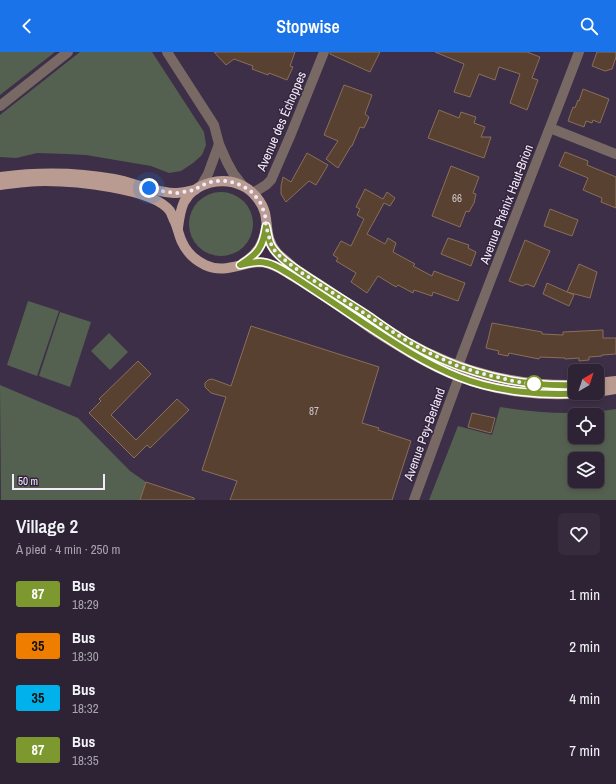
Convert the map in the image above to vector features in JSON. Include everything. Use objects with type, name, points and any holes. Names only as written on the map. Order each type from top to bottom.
[{"type":"main road","points":[[0,177],[43,173],[91,175],[137,184],[160,191],[178,193],[198,188],[214,181],[229,181],[243,186],[253,193],[260,202],[265,214],[266,226],[271,244],[276,253],[299,271],[407,341],[458,366],[476,372],[513,381],[568,385]]},
{"type":"main road","points":[[0,185],[37,181],[90,184],[135,193],[157,200],[170,212],[181,241],[187,252],[206,266],[218,269],[260,262],[269,264],[294,277],[403,349],[438,368],[484,385],[509,390],[534,393],[568,394]]},
{"type":"main road","points":[[178,230],[179,215],[185,201],[198,188]]},
{"type":"main road","points":[[240,265],[250,259],[259,249],[264,238],[266,226]]},
{"type":"main road","points":[[604,383],[616,381]]},
{"type":"main road","points":[[604,391],[616,389]]},
{"type":"street","points":[[0,106],[68,52]]},
{"type":"street","points":[[167,52],[214,126],[219,144],[233,173],[243,186]]},
{"type":"street","name":"Avenue des Échoppes","points":[[253,193],[266,185],[270,180],[291,134],[324,52]]},
{"type":"street","name":"Avenue Phénix Haut-Brion","points":[[458,366],[483,297],[579,52]]},
{"type":"street","points":[[550,128],[616,154]]},
{"type":"street","points":[[198,188],[208,174],[219,144]]},
{"type":"street","name":"Avenue Pey-Berland","points":[[414,500],[459,377]]},
{"type":"green space","points":[[0,52],[55,52],[0,95]]},
{"type":"green space","points":[[80,52],[152,52],[204,132],[206,145],[202,155],[181,171],[169,173],[151,166],[86,155],[37,153],[16,158],[0,157],[0,115]]},
{"type":"green space","points":[[215,192],[227,192],[244,201],[251,212],[253,224],[251,236],[244,247],[227,256],[215,256],[203,251],[194,242],[189,230],[189,218],[194,206],[203,197]]},
{"type":"green space","points":[[28,301],[59,311],[37,376],[7,365]]},
{"type":"green space","points":[[60,312],[91,322],[70,387],[39,376]]},
{"type":"green space","points":[[109,333],[128,352],[110,370],[91,351]]},
{"type":"green space","points":[[0,385],[78,418],[130,471],[146,482],[140,500],[1,500]]},
{"type":"green space","points":[[500,407],[529,411],[568,413],[568,444],[604,444],[604,411],[616,409],[616,500],[429,500],[458,426],[492,435]]},
{"type":"building","points":[[214,52],[295,52],[290,66],[293,67],[287,80],[269,73],[268,75],[252,69],[253,66],[234,59],[226,65]]},
{"type":"building","points":[[330,52],[380,52],[370,72],[330,54]]},
{"type":"building","points":[[435,52],[527,52],[540,57],[532,78],[538,80],[527,110],[510,103],[520,74],[499,67],[495,80],[479,74],[470,97],[454,92],[464,64]]},
{"type":"building","points":[[597,52],[616,52],[612,69],[605,71],[592,66]]},
{"type":"building","points":[[344,85],[372,95],[365,114],[369,117],[364,128],[360,127],[352,146],[338,168],[326,159],[338,141],[324,135]]},
{"type":"building","points":[[583,89],[609,99],[600,123],[593,120],[592,123],[586,121],[584,127],[568,121],[573,107],[575,108],[578,100],[579,101]]},
{"type":"building","points":[[439,110],[459,118],[461,112],[476,117],[474,123],[485,127],[481,137],[491,137],[484,158],[428,138]]},
{"type":"building","points":[[565,152],[588,161],[587,165],[616,177],[616,208],[601,202],[602,198],[583,190],[588,178],[559,166]]},
{"type":"building","points":[[307,153],[328,165],[316,185],[309,181],[286,202],[281,194],[283,177],[291,182]]},
{"type":"building","points":[[451,166],[479,177],[473,193],[476,194],[474,203],[469,212],[466,211],[460,227],[432,216]]},
{"type":"building","points":[[365,189],[383,199],[387,192],[395,198],[390,206],[384,203],[367,234],[385,244],[388,238],[396,243],[393,252],[415,264],[413,266],[432,276],[434,271],[465,283],[458,301],[433,292],[432,296],[414,290],[413,293],[398,285],[396,287],[378,276],[367,293],[351,282],[356,273],[336,261],[338,258],[333,255],[341,241],[351,246],[364,219],[357,215],[360,209],[356,207]]},
{"type":"building","points":[[550,209],[578,220],[572,236],[544,226]]},
{"type":"building","points":[[448,238],[469,245],[468,248],[476,252],[471,266],[441,254]]},
{"type":"building","points":[[525,240],[550,251],[534,287],[527,284],[522,286],[509,281]]},
{"type":"building","points":[[579,264],[597,272],[590,298],[567,292]]},
{"type":"building","points":[[547,283],[574,295],[569,306],[543,294]]},
{"type":"building","points":[[492,323],[542,332],[542,334],[563,335],[563,332],[603,330],[603,338],[616,338],[616,354],[589,357],[589,360],[579,361],[579,358],[565,359],[540,357],[539,359],[509,353],[508,356],[498,354],[499,351],[486,348]]},
{"type":"building","points":[[251,326],[379,367],[362,423],[411,441],[392,500],[230,500],[237,481],[202,470],[226,397],[211,393],[205,387],[205,383],[212,379],[231,386]]},
{"type":"building","points":[[138,361],[151,374],[111,415],[136,440],[177,399],[189,410],[150,448],[147,445],[134,458],[89,413],[101,401],[99,399]]},
{"type":"building","points":[[472,413],[495,418],[491,433],[468,427]]},
{"type":"building","points":[[146,482],[194,498],[194,500],[140,500]]},
{"type":"bus line","name":"87","points":[[568,385],[531,384],[495,377],[458,366],[429,353],[407,341],[284,260],[276,253],[271,244],[266,226],[264,238],[259,249],[250,259],[240,265],[260,262],[279,268],[403,349],[438,368],[459,377],[484,385],[509,390],[534,393],[568,394]]},
{"type":"route","points":[[149,188],[178,193],[195,190],[200,186],[214,181],[229,181],[243,186],[253,193],[260,202],[265,214],[266,226],[271,244],[276,253],[299,271],[407,341],[429,353],[476,372],[513,381],[534,384]]}]
